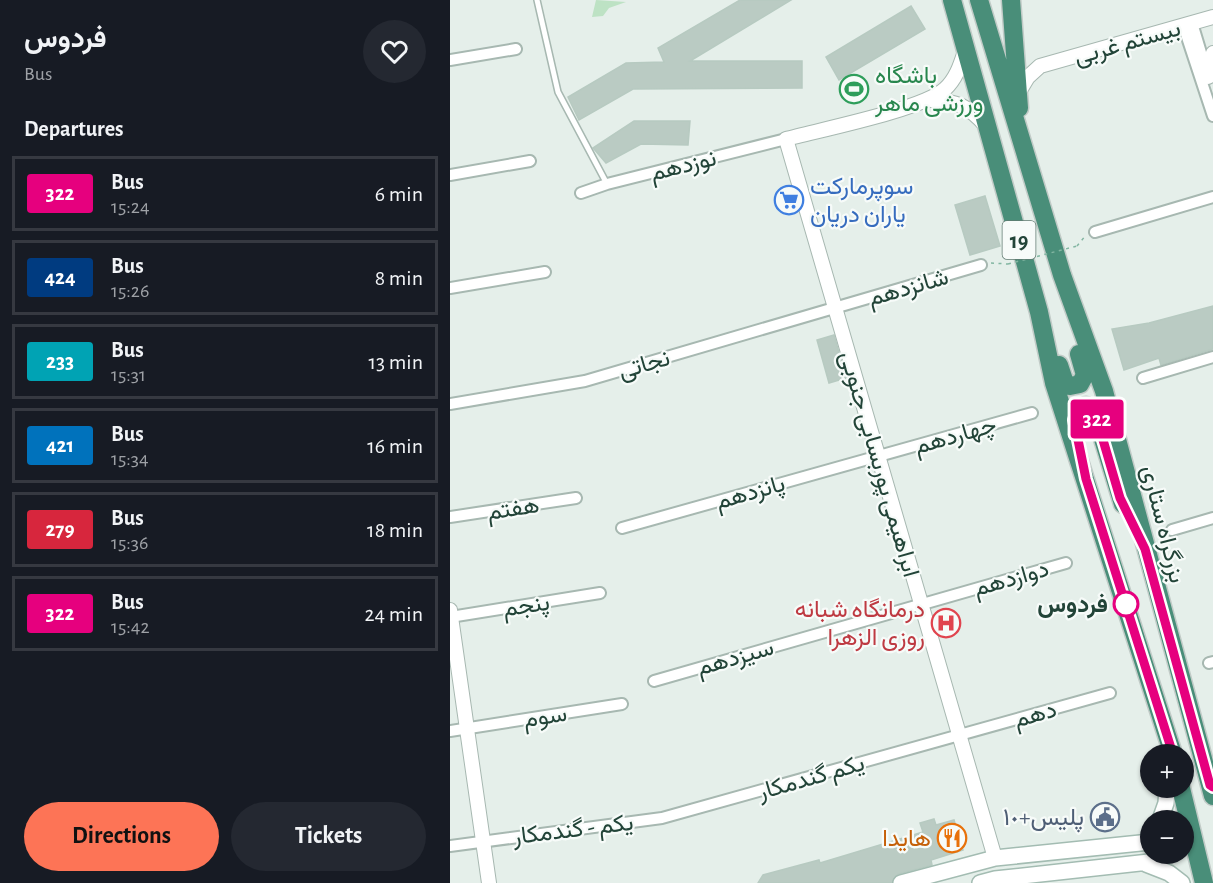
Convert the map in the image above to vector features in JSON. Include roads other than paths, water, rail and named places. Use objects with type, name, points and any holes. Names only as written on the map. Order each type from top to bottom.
[{"type":"highway","name":"19","points":[[952,0],[1039,312],[1054,383],[1169,744]]},
{"type":"highway","name":"بزرگراه ستاری","points":[[979,0],[1062,275],[1104,391],[1145,549],[1212,789]]},
{"type":"highway","name":"بزرگراه ستاری","points":[[1011,0],[1019,92],[1019,128]]},
{"type":"highway","points":[[1039,312],[1065,383],[1070,386],[1080,384],[1085,375],[1064,293],[1062,275]]},
{"type":"highway","points":[[1086,479],[1074,420],[1077,411],[1086,406],[1096,416],[1120,498],[1145,549]]},
{"type":"highway","points":[[1183,798],[1204,883]]},
{"type":"main road","points":[[901,883],[994,858],[1140,840]]},
{"type":"main road","points":[[980,883],[1140,862]]},
{"type":"main road","points":[[1148,864],[1169,873],[1182,883]]},
{"type":"street","name":"بیستم غربی","points":[[1041,66],[1213,17]]},
{"type":"street","points":[[1188,24],[1208,77]]},
{"type":"street","points":[[1188,24],[1199,80],[1206,91],[1213,116]]},
{"type":"street","points":[[931,100],[952,82],[960,68],[966,47]]},
{"type":"street","points":[[450,60],[516,49]]},
{"type":"street","points":[[1206,91],[1213,53]]},
{"type":"street","points":[[1016,59],[1041,66]]},
{"type":"street","points":[[1019,92],[1028,77],[1041,66]]},
{"type":"street","points":[[786,138],[931,100],[953,101],[964,105],[989,129]]},
{"type":"street","name":"نوزدهم","points":[[581,194],[608,184],[786,138]]},
{"type":"street","name":"ابراهیمی پوربسابی جنوبی","points":[[786,138],[994,858]]},
{"type":"street","points":[[450,175],[530,161]]},
{"type":"street","points":[[1095,232],[1213,198]]},
{"type":"street","name":"شانزدهم","points":[[835,308],[981,265]]},
{"type":"street","points":[[450,288],[545,272]]},
{"type":"street","name":"نجاتی","points":[[450,404],[585,381],[835,308]]},
{"type":"street","points":[[1143,378],[1213,357]]},
{"type":"street","name":"چهاردهم","points":[[878,456],[1032,413]]},
{"type":"street","name":"پانزدهم","points":[[622,528],[878,456]]},
{"type":"street","name":"هفتم","points":[[450,517],[576,498]]},
{"type":"street","points":[[1172,530],[1213,518]]},
{"type":"street","name":"دوازدهم","points":[[921,603],[1066,563]]},
{"type":"street","name":"پنجم","points":[[450,615],[600,593]]},
{"type":"street","name":"سیزدهم","points":[[654,681],[921,603]]},
{"type":"street","points":[[450,615],[489,883]]},
{"type":"street","name":"دهم","points":[[959,735],[1110,693]]},
{"type":"street","name":"سوم","points":[[450,731],[622,704]]},
{"type":"street","name":"یکم گندمکار","points":[[663,818],[959,735]]},
{"type":"street","name":"یکم - گندمکار","points":[[450,846],[663,818]]},
{"type":"lane","points":[[537,0],[558,92],[608,184]]},
{"type":"place","name":"باشگاه ورزشی ماهر","points":[[854,89]]},
{"type":"place","name":"سوپرمارکت یاران دریان","points":[[789,200]]},
{"type":"place","name":"فردوس","points":[[1126,604]]},
{"type":"place","name":"درمانگاه شبانه روزی الزهرا","points":[[946,623]]},
{"type":"place","name":"پلیس+١٠","points":[[1105,817]]},
{"type":"place","name":"هایدا","points":[[952,838]]}]
